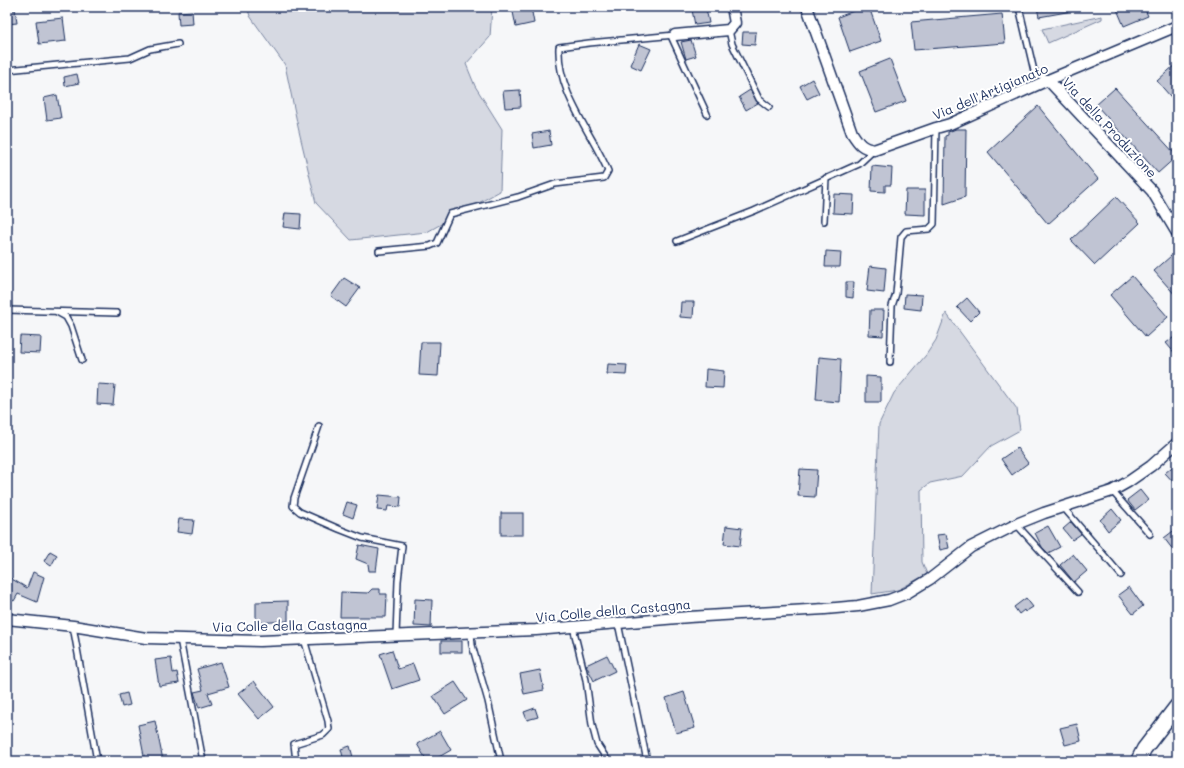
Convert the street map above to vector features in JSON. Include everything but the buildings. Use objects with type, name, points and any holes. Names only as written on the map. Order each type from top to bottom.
[{"type":"street","points":[[673,36],[729,30],[735,23],[732,7]]},
{"type":"street","points":[[807,7],[852,133],[864,148],[874,150]]},
{"type":"street","name":"Via dell'Artigianato","points":[[874,150],[950,124],[1048,80],[1177,26]]},
{"type":"street","name":"Via della Produzione","points":[[1048,80],[1152,190],[1177,233]]},
{"type":"street","name":"Via Colle della Castagna","points":[[7,619],[73,626],[146,638],[260,641],[471,633],[858,606],[889,600],[907,593],[930,580],[971,547],[1016,524],[1063,506],[1112,490],[1128,482],[1151,466],[1177,442]]},
{"type":"street","points":[[1138,761],[1144,749],[1177,706]]},
{"type":"lane","points":[[1019,7],[1034,71],[1048,80]]},
{"type":"lane","points":[[729,30],[732,44],[759,99],[769,107]]},
{"type":"lane","points":[[379,251],[430,246],[437,243],[450,214],[518,197],[554,184],[604,178],[608,171],[601,155],[583,125],[567,93],[558,60],[559,47],[673,36],[707,114]]},
{"type":"lane","points":[[7,70],[130,58],[150,49],[178,44]]},
{"type":"lane","points":[[890,362],[892,306],[896,294],[901,237],[906,231],[929,229],[934,224],[936,128]]},
{"type":"lane","points":[[677,241],[754,211],[859,164],[874,150]]},
{"type":"lane","points":[[824,221],[826,178]]},
{"type":"lane","points":[[7,310],[117,313]]},
{"type":"lane","points":[[56,311],[66,317],[71,326],[82,360]]},
{"type":"lane","points":[[319,426],[294,498],[293,506],[300,512],[362,538],[402,546],[398,580],[396,635]]},
{"type":"lane","points":[[1112,490],[1150,534]]},
{"type":"lane","points":[[1063,506],[1121,575]]},
{"type":"lane","points":[[1016,524],[1078,592]]},
{"type":"lane","points":[[618,623],[647,761]]},
{"type":"lane","points":[[73,626],[97,761]]},
{"type":"lane","points":[[573,627],[586,680],[592,725],[597,744],[608,761]]},
{"type":"lane","points":[[471,633],[472,645],[488,701],[501,761]]},
{"type":"lane","points":[[180,639],[203,761]]},
{"type":"lane","points":[[296,761],[294,744],[323,735],[329,729],[304,639]]},
{"type":"shaded area","points":[[247,7],[492,7],[490,37],[466,64],[475,86],[502,129],[500,191],[427,232],[351,240],[316,203],[285,65],[250,16]]},
{"type":"shaded area","points":[[1102,16],[1102,19],[1048,43],[1042,29]]},
{"type":"shaded area","points":[[946,313],[1017,409],[1020,430],[991,446],[963,476],[930,483],[921,490],[922,562],[927,574],[898,590],[872,594],[879,424],[894,393],[926,355],[936,340]]}]
